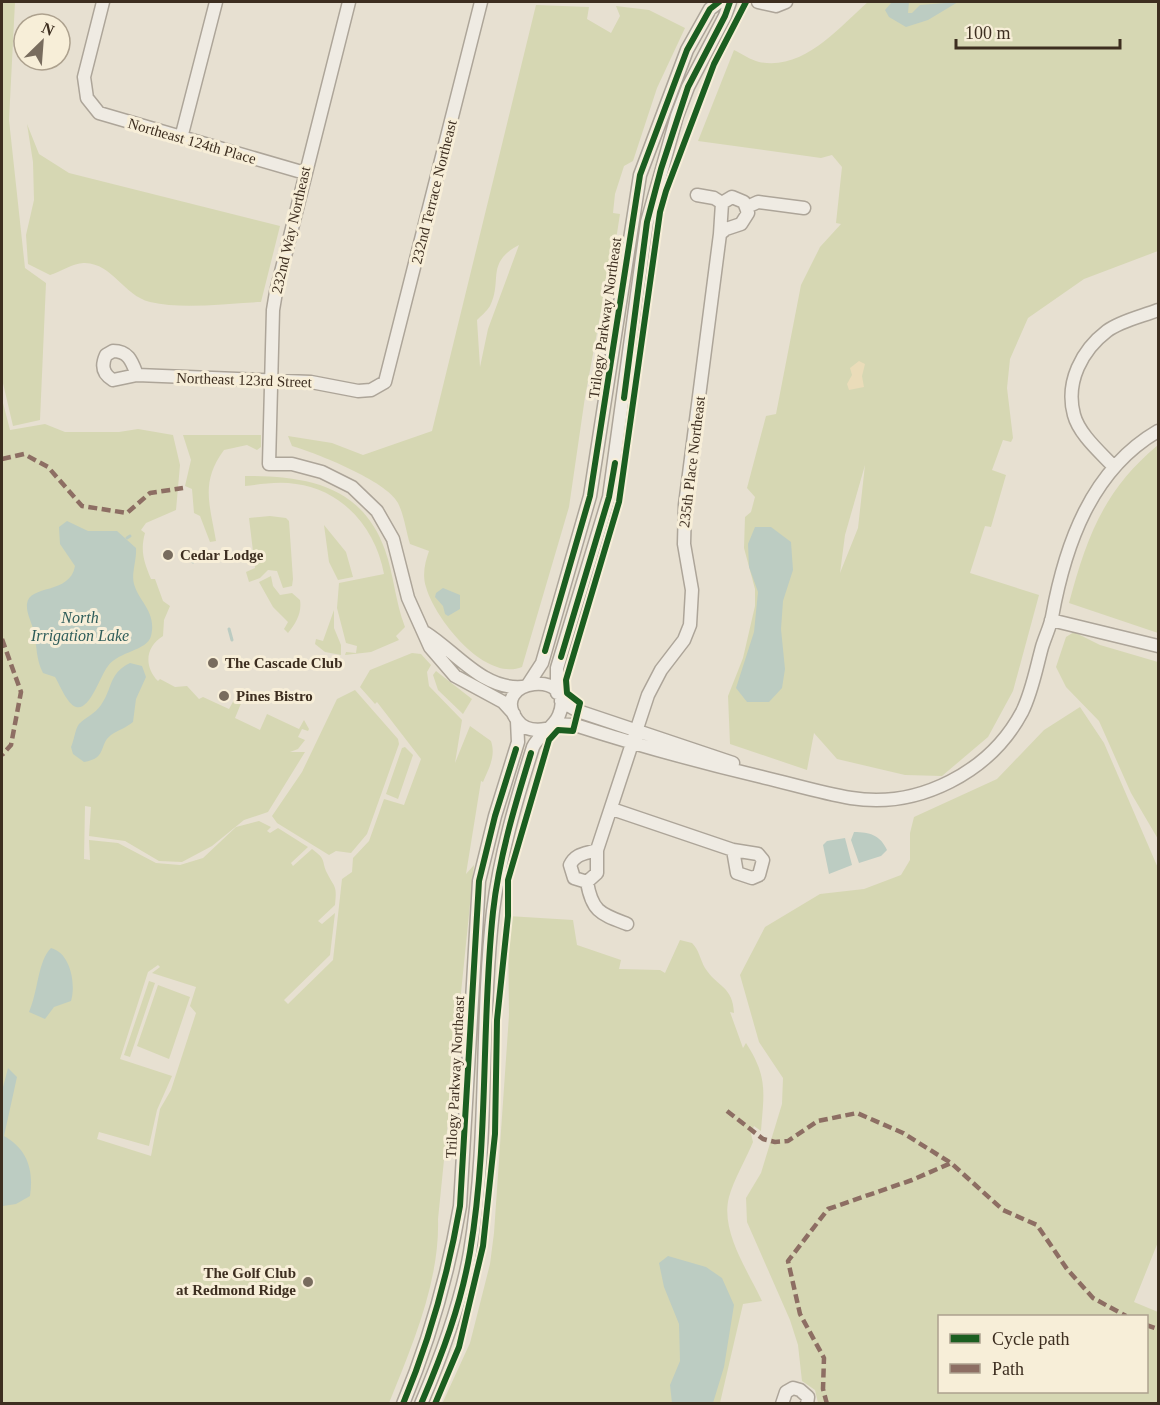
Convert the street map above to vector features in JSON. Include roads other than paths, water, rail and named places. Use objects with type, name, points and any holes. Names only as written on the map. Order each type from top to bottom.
[{"type":"street","name":"Northeast 124th Place","points":[[103,2],[84,77],[87,98],[99,113],[113,119],[305,173]]},
{"type":"street","points":[[182,138],[216,2]]},
{"type":"street","name":"232nd Way Northeast","points":[[349,2],[276,292],[270,464],[292,464],[322,472],[352,487],[377,511],[393,539],[408,598],[426,633]]},
{"type":"street","name":"232nd Terrace Northeast","points":[[385,382],[481,2]]},
{"type":"street","name":"Trilogy Parkway Northeast","points":[[526,685],[542,663],[590,496],[640,175],[687,50],[710,9],[718,2]]},
{"type":"street","name":"Trilogy Parkway Northeast","points":[[559,697],[557,668],[611,485],[647,222],[680,106],[730,2]]},
{"type":"street","points":[[758,2],[776,6],[786,2]]},
{"type":"street","points":[[698,195],[714,198],[722,203],[732,197],[744,202],[747,207],[748,213],[741,224],[726,229],[720,234]]},
{"type":"street","points":[[747,207],[758,202],[804,208]]},
{"type":"street","name":"235th Place Northeast","points":[[587,882],[597,873],[597,850],[656,678],[684,639],[690,625],[692,590],[683,526],[722,203]]},
{"type":"street","points":[[1113,466],[1074,416],[1071,384],[1086,352],[1109,329],[1158,310]]},
{"type":"street","name":"Northeast 123rd Street","points":[[137,375],[311,382],[358,391],[371,390],[385,382]]},
{"type":"street","points":[[426,633],[430,647],[455,676],[503,702],[530,730],[574,725],[633,743],[852,798],[895,799],[950,783],[971,770],[992,753],[1021,713],[1030,694],[1070,546],[1082,517],[1113,466],[1158,431]]},
{"type":"street","points":[[1051,620],[1158,646]]},
{"type":"street","points":[[426,633],[494,683],[511,688],[544,683],[578,711],[638,729],[788,783]]},
{"type":"street","points":[[516,718],[514,699],[526,685]]},
{"type":"street","points":[[550,726],[561,709],[559,697]]},
{"type":"street","name":"Trilogy Parkway Northeast","points":[[403,1404],[433,1329],[453,1245],[463,1168],[479,881],[495,816],[518,742],[516,718]]},
{"type":"street","name":"Trilogy Parkway Northeast","points":[[421,1404],[456,1311],[470,1254],[478,1196],[493,912],[503,851],[532,747],[550,726]]},
{"type":"street","points":[[612,809],[733,850]]},
{"type":"street","points":[[597,850],[580,854],[570,865],[574,878],[587,882],[591,903],[601,914],[627,924]]},
{"type":"street","points":[[782,1404],[786,1392],[793,1388],[800,1390],[808,1397],[807,1404]]},
{"type":"water","points":[[892,2],[909,2],[908,13],[912,13],[920,5],[958,2],[928,20],[906,27],[889,17],[885,10]]},
{"type":"water","name":"North Irrigation Lake","points":[[67,521],[88,531],[117,531],[136,548],[134,584],[152,620],[151,636],[148,641],[113,661],[86,704],[81,707],[76,707],[70,702],[55,677],[43,673],[27,607],[29,598],[66,581],[72,575],[75,566],[60,544],[59,527]]},
{"type":"water","points":[[755,527],[771,527],[791,542],[793,570],[783,601],[781,629],[785,669],[782,688],[769,702],[747,702],[736,688],[754,632],[758,592],[749,567],[748,544]]},
{"type":"water","points":[[443,588],[460,595],[460,609],[448,616],[435,597],[436,593]]},
{"type":"water","points":[[130,663],[142,666],[146,677],[136,699],[133,722],[107,739],[97,758],[84,762],[73,754],[71,747],[78,726],[99,708],[114,677]]},
{"type":"water","points":[[854,832],[874,835],[887,850],[881,856],[859,863],[851,840]]},
{"type":"water","points":[[845,838],[852,865],[829,874],[823,845],[827,841]]},
{"type":"water","points":[[51,948],[58,951],[67,963],[73,987],[71,1001],[54,1007],[45,1019],[29,1012],[43,960]]},
{"type":"water","points":[[8,1068],[17,1077],[4,1136],[18,1147],[27,1161],[31,1186],[30,1196],[16,1204],[3,1206],[2,1091]]},
{"type":"water","points":[[668,1256],[706,1267],[722,1278],[734,1305],[724,1367],[713,1403],[672,1403],[670,1385],[680,1361],[679,1324],[664,1287],[659,1263]]},
{"type":"waterway","points":[[229,629],[232,640]]},
{"type":"place","name":"Cedar Lodge","points":[[168,555]]},
{"type":"place","name":"The Cascade Club","points":[[213,663]]},
{"type":"place","name":"Pines Bistro","points":[[224,696]]},
{"type":"place","name":"The Golf Club at Redmond Ridge","points":[[308,1282]]}]
